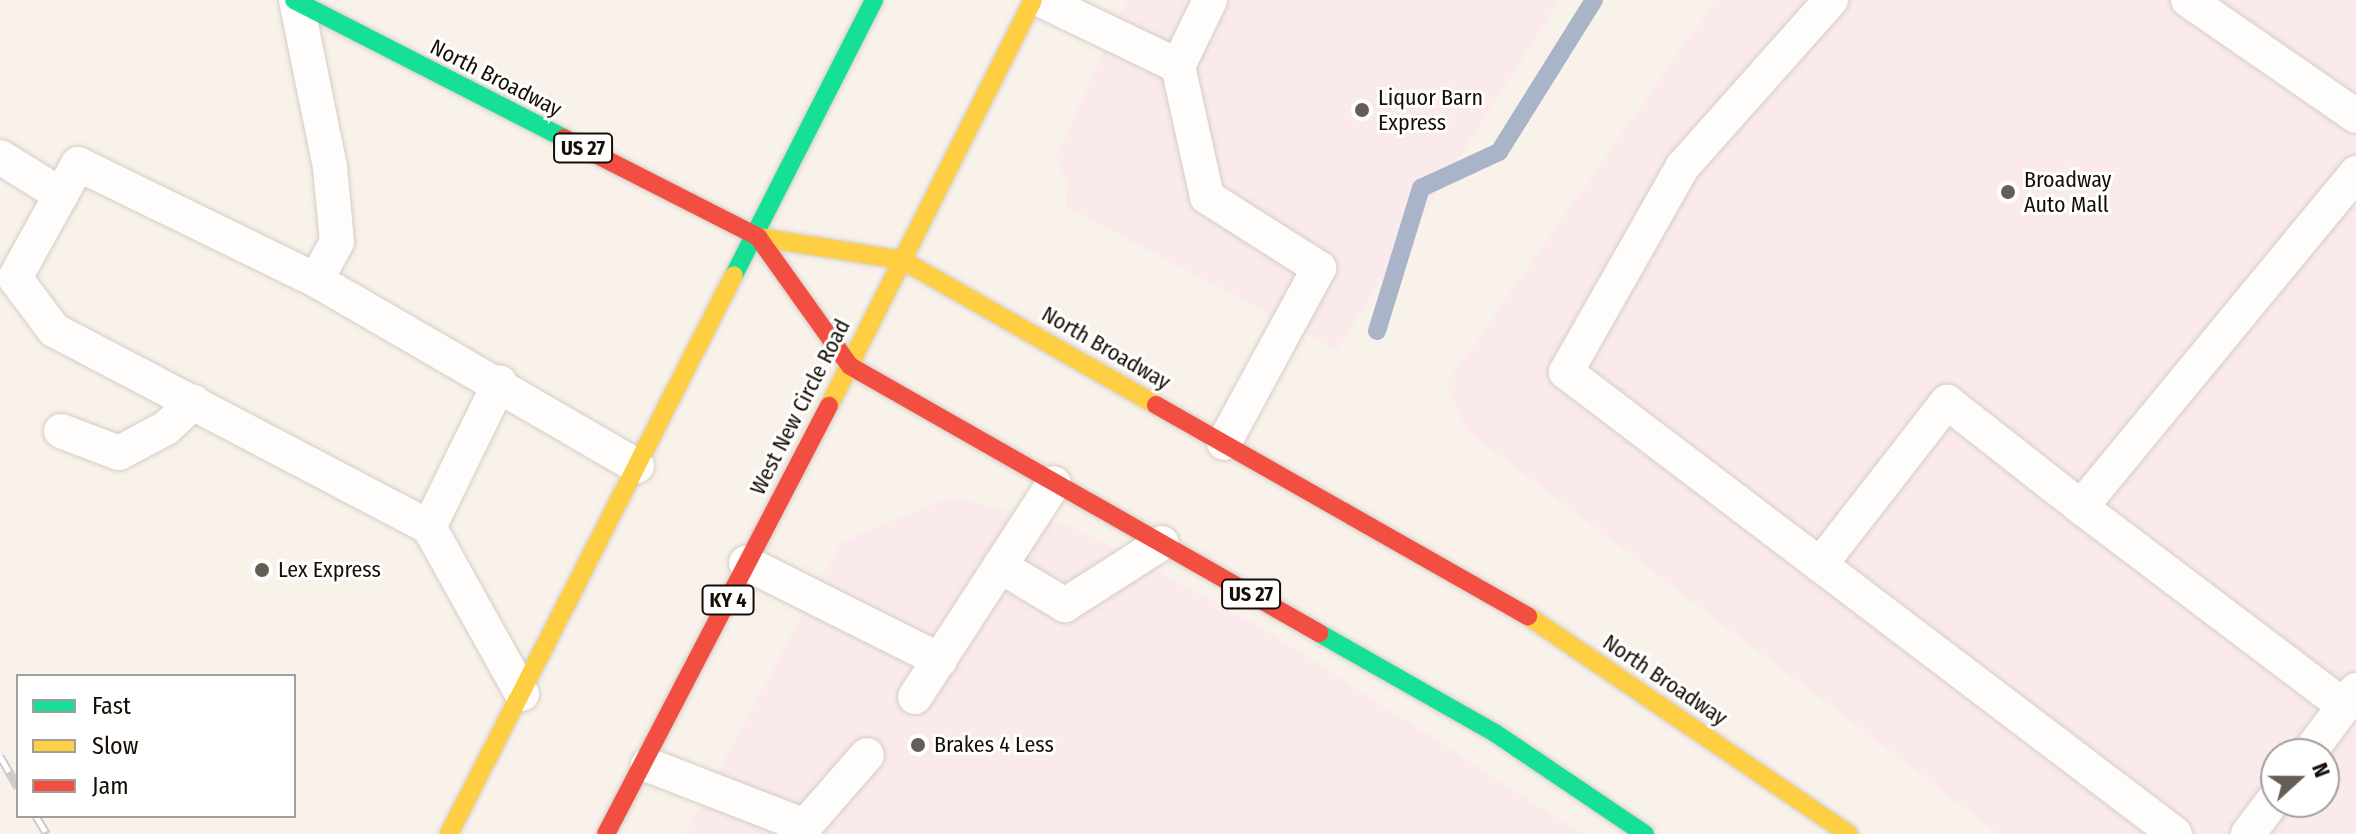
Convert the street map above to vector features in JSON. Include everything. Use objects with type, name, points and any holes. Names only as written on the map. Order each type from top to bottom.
[{"type":"main road","name":"North Broadway","points":[[295,0],[758,237],[902,260],[1527,616],[1849,834]]},
{"type":"main road","points":[[449,834],[758,237],[874,0]]},
{"type":"main road","name":"West New Circle Road","points":[[606,834],[648,765],[746,563],[850,366],[1033,0]]},
{"type":"main road","name":"US 27","points":[[758,237],[850,366],[1495,733],[1645,834]]},
{"type":"lane","points":[[295,0],[330,167],[337,242],[316,280]]},
{"type":"lane","points":[[1041,0],[1178,66]]},
{"type":"lane","points":[[1210,0],[1178,66],[1207,197],[1319,268],[1224,443]]},
{"type":"lane","points":[[1831,0],[1683,166],[1566,372],[2175,834]]},
{"type":"lane","points":[[2188,0],[2356,116]]},
{"type":"lane","points":[[0,157],[61,195]]},
{"type":"lane","points":[[522,694],[429,527],[54,330],[15,278],[78,164],[316,280],[500,382],[637,466]]},
{"type":"lane","points":[[2081,507],[2356,173]]},
{"type":"lane","points":[[429,527],[500,382]]},
{"type":"lane","points":[[61,431],[119,453],[194,402]]},
{"type":"lane","points":[[1820,565],[1947,402],[2081,507],[2350,698],[2320,738]]},
{"type":"lane","points":[[915,697],[1054,483]]},
{"type":"lane","points":[[1000,566],[1065,605],[1162,543]]},
{"type":"lane","points":[[746,563],[940,660]]},
{"type":"lane","points":[[648,765],[802,830],[867,755]]},
{"type":"lane","points":[[2248,834],[2260,818]]},
{"type":"shaded area","points":[[1127,0],[1560,0],[1337,350],[1065,206],[1068,187],[1056,157]]},
{"type":"shaded area","points":[[1715,0],[2356,0],[2356,834],[1999,834],[1467,431],[1446,384]]},
{"type":"shaded area","points":[[951,497],[1071,526],[1261,627],[1582,834],[685,834],[841,542]]},
{"type":"waterway","points":[[1377,331],[1421,188],[1499,152],[1594,0]]},
{"type":"railway","points":[[0,756],[16,784]]},
{"type":"railway","points":[[37,818],[47,834]]},
{"type":"traffic: fast","points":[[294,0],[564,138]]},
{"type":"traffic: fast","points":[[734,275],[874,0]]},
{"type":"traffic: fast","points":[[1319,633],[1495,733],[1645,834]]},
{"type":"traffic: slow","points":[[829,406],[1033,0]]},
{"type":"traffic: slow","points":[[758,237],[902,260],[1156,405]]},
{"type":"traffic: slow","points":[[449,834],[734,275]]},
{"type":"traffic: slow","points":[[1528,616],[1849,834]]},
{"type":"traffic: jam","points":[[564,138],[758,237]]},
{"type":"traffic: jam","points":[[758,237],[850,366],[1319,633]]},
{"type":"traffic: jam","points":[[1156,405],[1528,616]]},
{"type":"traffic: jam","points":[[606,834],[829,406]]},
{"type":"place","name":"Liquor Barn Express","points":[[1362,110]]},
{"type":"place","name":"Broadway Auto Mall","points":[[2008,192]]},
{"type":"place","name":"Lex Express","points":[[262,570]]},
{"type":"place","name":"Brakes 4 Less","points":[[918,745]]}]
